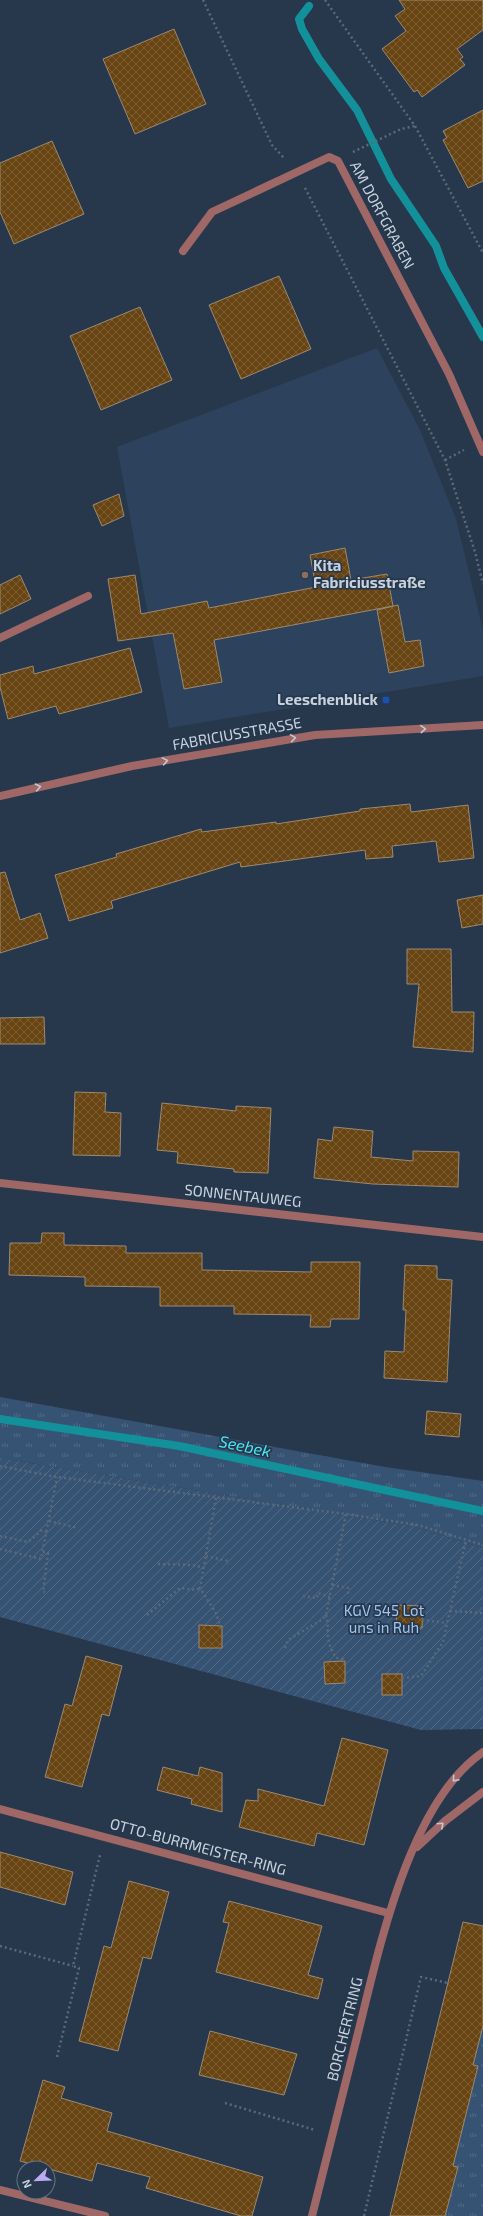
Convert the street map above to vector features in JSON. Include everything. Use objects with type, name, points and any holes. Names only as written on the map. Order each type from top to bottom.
[{"type":"street","name":"AM DORFGRABEN","points":[[183,251],[212,212],[328,157],[338,161],[449,374],[483,452]]},
{"type":"street","points":[[0,638],[88,596]]},
{"type":"street","name":"FABRICIUSSTRASSE","points":[[0,796],[132,766],[302,737],[483,725]]},
{"type":"street","name":"SONNENTAUWEG","points":[[0,1183],[483,1237]]},
{"type":"street","name":"BORCHERTRING","points":[[312,2216],[388,1913],[412,1852],[440,1799],[455,1779],[483,1752]]},
{"type":"street","name":"BORCHERTRING","points":[[412,1852],[445,1821],[483,1792]]},
{"type":"street","name":"OTTO-BURRMEISTER-RING","points":[[0,1809],[388,1913]]},
{"type":"street","points":[[0,2190],[105,2216]]},
{"type":"path","points":[[203,0],[272,145],[296,172],[445,460],[475,552],[483,584]]},
{"type":"path","points":[[325,0],[415,126],[483,253]]},
{"type":"path","points":[[349,154],[401,129],[415,126]]},
{"type":"path","points":[[0,1466],[58,1477],[346,1514],[418,1526],[483,1545]]},
{"type":"path","points":[[0,1549],[42,1559],[58,1477]]},
{"type":"path","points":[[216,1498],[200,1588],[216,1613],[220,1626]]},
{"type":"path","points":[[343,1661],[342,1659],[336,1658],[330,1646],[328,1635],[329,1622],[326,1615],[346,1514]]},
{"type":"path","points":[[49,1521],[74,1527],[74,1530]]},
{"type":"path","points":[[0,1536],[28,1542],[42,1530],[47,1532]]},
{"type":"path","points":[[402,1678],[421,1676],[441,1646],[466,1540]]},
{"type":"path","points":[[43,1552],[48,1553],[43,1592],[45,1592]]},
{"type":"path","points":[[206,1556],[228,1561],[227,1564]]},
{"type":"path","points":[[158,1564],[181,1566],[188,1564],[204,1568]]},
{"type":"path","points":[[332,1585],[348,1588],[348,1595]]},
{"type":"path","points":[[147,1615],[180,1588],[196,1590],[200,1588]]},
{"type":"path","points":[[303,1596],[316,1598],[318,1593],[330,1597]]},
{"type":"path","points":[[450,1611],[483,1613]]},
{"type":"path","points":[[285,1648],[288,1640],[326,1615]]},
{"type":"path","points":[[422,1620],[447,1623]]},
{"type":"path","points":[[73,1966],[105,1837]]},
{"type":"path","points":[[0,1946],[79,1968],[57,2057]]},
{"type":"path","points":[[364,2216],[421,1977],[448,1983]]},
{"type":"path","points":[[225,2103],[332,2135]]},
{"type":"shaded area","name":"Kita Fabriciusstraße","points":[[377,348],[420,430],[456,519],[483,630],[483,676],[169,728],[117,447]]},
{"type":"green space","points":[[0,1397],[385,1467],[483,1481],[483,1548],[411,1526],[0,1458]]},
{"type":"green space","name":"KGV 545 Lot uns in Ruh","points":[[0,1458],[411,1526],[483,1548],[483,1729],[421,1730],[0,1617]]},
{"type":"green space","points":[[483,2026],[483,2216],[445,2216],[457,2167],[453,2166],[478,2066],[473,2065]]},
{"type":"building","points":[[399,0],[483,0],[483,30],[457,49],[463,57],[460,59],[465,65],[422,97],[417,90],[414,92],[382,49],[406,31],[395,16],[405,9]]},
{"type":"building","points":[[174,29],[206,104],[135,134],[103,59]]},
{"type":"building","points":[[483,110],[483,181],[468,188],[443,140],[447,138],[443,131]]},
{"type":"building","points":[[52,141],[84,214],[14,244],[0,212],[0,163]]},
{"type":"building","points":[[279,276],[311,349],[241,379],[209,305]]},
{"type":"building","points":[[140,307],[172,380],[101,410],[70,336]]},
{"type":"building","points":[[119,494],[124,516],[102,526],[93,505]]},
{"type":"building","points":[[345,548],[351,580],[387,574],[393,606],[214,640],[222,682],[184,689],[173,633],[118,641],[108,579],[135,575],[141,614],[207,601],[209,608],[316,587],[310,555]]},
{"type":"building","points":[[20,575],[31,599],[0,614],[0,585]]},
{"type":"building","points":[[398,605],[405,642],[420,640],[424,666],[389,673],[377,610]]},
{"type":"building","points":[[130,648],[142,692],[59,714],[56,706],[8,719],[0,687],[0,675],[33,666],[34,674]]},
{"type":"building","points":[[410,804],[411,812],[468,805],[474,858],[439,862],[436,841],[392,846],[393,857],[366,859],[365,850],[241,867],[240,862],[111,901],[113,908],[69,921],[55,875],[117,857],[116,854],[201,829],[202,832],[276,822],[276,824],[360,811],[360,809]]},
{"type":"building","points":[[5,872],[20,920],[40,913],[48,938],[0,953],[0,873]]},
{"type":"building","points":[[483,895],[483,924],[462,928],[457,900]]},
{"type":"building","points":[[407,949],[451,949],[452,1012],[474,1012],[473,1052],[413,1047],[419,984],[407,984]]},
{"type":"building","points":[[44,1017],[45,1044],[0,1044],[0,1018]]},
{"type":"building","points":[[75,1092],[106,1093],[105,1112],[121,1113],[120,1156],[73,1155]]},
{"type":"building","points":[[162,1103],[236,1111],[236,1106],[271,1108],[268,1173],[234,1172],[234,1169],[177,1163],[178,1152],[157,1150]]},
{"type":"building","points":[[334,1127],[373,1131],[371,1157],[413,1161],[413,1151],[459,1152],[458,1187],[373,1184],[314,1178],[318,1139],[332,1141]]},
{"type":"building","points":[[42,1233],[64,1233],[64,1245],[126,1246],[126,1253],[202,1253],[202,1270],[311,1272],[311,1262],[360,1262],[359,1319],[331,1319],[330,1327],[310,1327],[311,1315],[234,1314],[234,1306],[160,1306],[160,1287],[85,1286],[85,1277],[9,1275],[10,1243],[41,1243]]},
{"type":"building","points":[[405,1265],[437,1266],[437,1279],[452,1280],[447,1382],[384,1378],[385,1351],[404,1352],[406,1310],[403,1310]]},
{"type":"building","points":[[427,1411],[461,1414],[459,1437],[425,1434]]},
{"type":"building","points":[[397,1605],[423,1606],[422,1628],[396,1627]]},
{"type":"building","points":[[199,1625],[222,1626],[222,1648],[199,1648]]},
{"type":"building","points":[[86,1656],[122,1666],[109,1716],[102,1714],[82,1787],[45,1777],[65,1704],[72,1706]]},
{"type":"building","points":[[345,1661],[345,1683],[325,1684],[324,1662]]},
{"type":"building","points":[[382,1674],[402,1674],[402,1695],[382,1695]]},
{"type":"building","points":[[342,1738],[388,1750],[364,1845],[317,1833],[314,1846],[239,1827],[246,1800],[258,1801],[258,1789],[324,1806]]},
{"type":"building","points":[[163,1767],[198,1776],[200,1767],[222,1773],[222,1812],[191,1804],[192,1799],[157,1790]]},
{"type":"building","points":[[0,1852],[73,1872],[65,1905],[0,1887]]},
{"type":"building","points":[[129,1881],[169,1892],[151,1959],[143,1957],[118,2051],[79,2041],[104,1946],[111,1948]]},
{"type":"building","points":[[229,1901],[322,1926],[308,1975],[323,1979],[318,1999],[216,1972],[229,1923],[223,1922]]},
{"type":"building","points":[[463,1922],[483,1926],[483,2026],[473,2065],[478,2066],[453,2166],[458,2167],[445,2216],[390,2216]]},
{"type":"building","points":[[210,2031],[297,2054],[284,2095],[199,2075]]},
{"type":"building","points":[[43,2080],[65,2087],[61,2098],[112,2113],[107,2131],[263,2177],[252,2216],[241,2216],[146,2188],[150,2177],[97,2163],[92,2181],[56,2171],[56,2160],[20,2160]]},
{"type":"waterway","points":[[309,6],[299,19],[302,29],[319,59],[357,110],[391,179],[436,246],[444,268],[483,337]]},
{"type":"waterway","name":"Seebek","points":[[0,1419],[179,1446],[483,1511]]},
{"type":"place","name":"Kita Fabriciusstraße","points":[[305,575]]},
{"type":"place","name":"Leeschenblick","points":[[386,700]]}]
